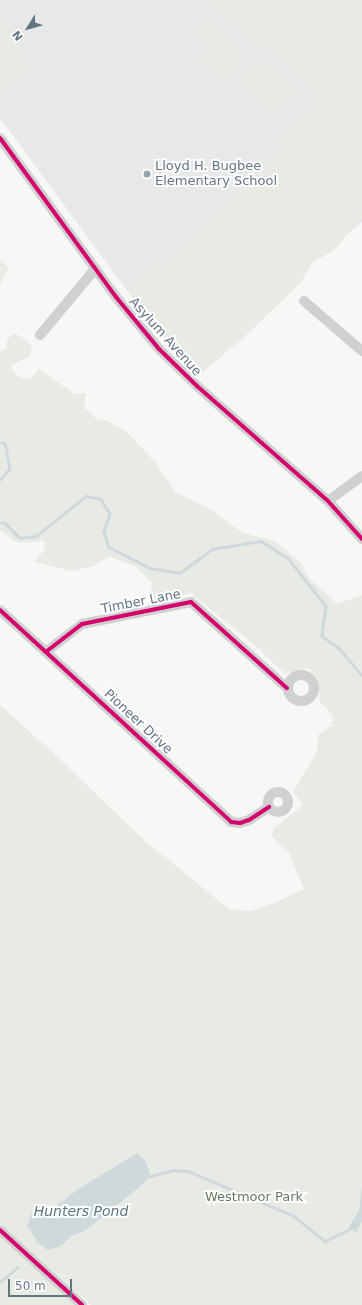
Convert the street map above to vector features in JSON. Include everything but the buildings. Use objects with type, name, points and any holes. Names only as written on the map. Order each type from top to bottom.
[{"type":"street","name":"Asylum Avenue","points":[[0,138],[95,269],[139,326],[178,369],[328,501],[362,539]]},
{"type":"street","points":[[40,335],[95,269]]},
{"type":"street","points":[[304,301],[362,351]]},
{"type":"street","points":[[328,501],[362,476]]},
{"type":"street","name":"Timber Lane","points":[[47,651],[82,624],[192,602],[287,688]]},
{"type":"street","name":"Pioneer Drive","points":[[0,610],[47,651],[231,822],[244,821],[269,807]]},
{"type":"street","points":[[0,1230],[82,1305]]},
{"type":"shaded area","name":"Lloyd H. Bugbee Elementary School","points":[[0,0],[236,0],[362,112],[362,222],[186,360],[170,345],[128,292],[0,118]]},
{"type":"green space","points":[[201,0],[362,0],[362,218],[334,250],[312,263],[301,282],[286,297],[240,341],[200,374],[156,329],[128,292],[212,218],[313,108],[311,88],[249,36]]},
{"type":"green space","points":[[210,18],[242,53],[242,62],[225,81],[201,62],[210,49],[200,30]]},
{"type":"green space","points":[[0,21],[35,71],[0,88]]},
{"type":"green space","points":[[258,59],[295,90],[274,116],[237,84]]},
{"type":"green space","points":[[0,260],[9,268],[0,284]]},
{"type":"green space","name":"Westmoor Park","points":[[15,333],[32,346],[30,356],[12,365],[12,370],[19,377],[30,379],[39,369],[75,394],[86,393],[84,408],[99,421],[106,420],[126,431],[156,463],[176,493],[205,506],[243,533],[275,541],[301,563],[309,578],[337,604],[362,595],[362,1305],[91,1305],[0,1223],[0,705],[49,749],[145,841],[229,909],[250,911],[277,902],[304,889],[289,853],[271,836],[274,828],[303,805],[293,792],[317,752],[318,735],[332,725],[332,715],[320,702],[318,679],[308,668],[285,674],[259,649],[191,593],[154,602],[150,598],[152,583],[136,567],[109,556],[94,566],[71,571],[34,562],[45,549],[44,541],[18,543],[0,530],[0,351],[6,349],[7,339]]},
{"type":"green space","points":[[0,1237],[68,1298],[76,1305],[0,1305]]},
{"type":"water","name":"Hunters Pond","points":[[137,1153],[145,1161],[149,1170],[149,1177],[143,1184],[86,1230],[71,1236],[61,1246],[48,1250],[35,1241],[37,1240],[27,1226],[32,1212],[39,1208],[50,1211],[77,1190]]},
{"type":"water","points":[[362,1185],[362,1221],[356,1233],[349,1226],[359,1211]]},
{"type":"waterway","points":[[0,443],[5,443],[10,469],[0,480]]},
{"type":"waterway","points":[[0,523],[5,523],[20,538],[36,536],[86,496],[101,499],[110,514],[104,531],[109,547],[150,568],[180,573],[212,549],[261,541],[288,558],[326,606],[322,636],[339,648],[362,675]]},
{"type":"waterway","points":[[146,1177],[174,1170],[188,1171],[294,1216],[325,1241],[354,1227]]},
{"type":"waterway","points":[[0,1282],[18,1267]]},
{"type":"cycle path","points":[[0,138],[116,297],[159,349],[197,386],[328,501],[362,539]]},
{"type":"cycle path","points":[[47,651],[82,624],[191,602],[287,688]]},
{"type":"cycle path","points":[[0,610],[231,822],[240,823],[249,820],[269,807]]},
{"type":"cycle path","points":[[0,1230],[82,1305]]},
{"type":"place","name":"Lloyd H. Bugbee Elementary School","points":[[147,174]]}]
